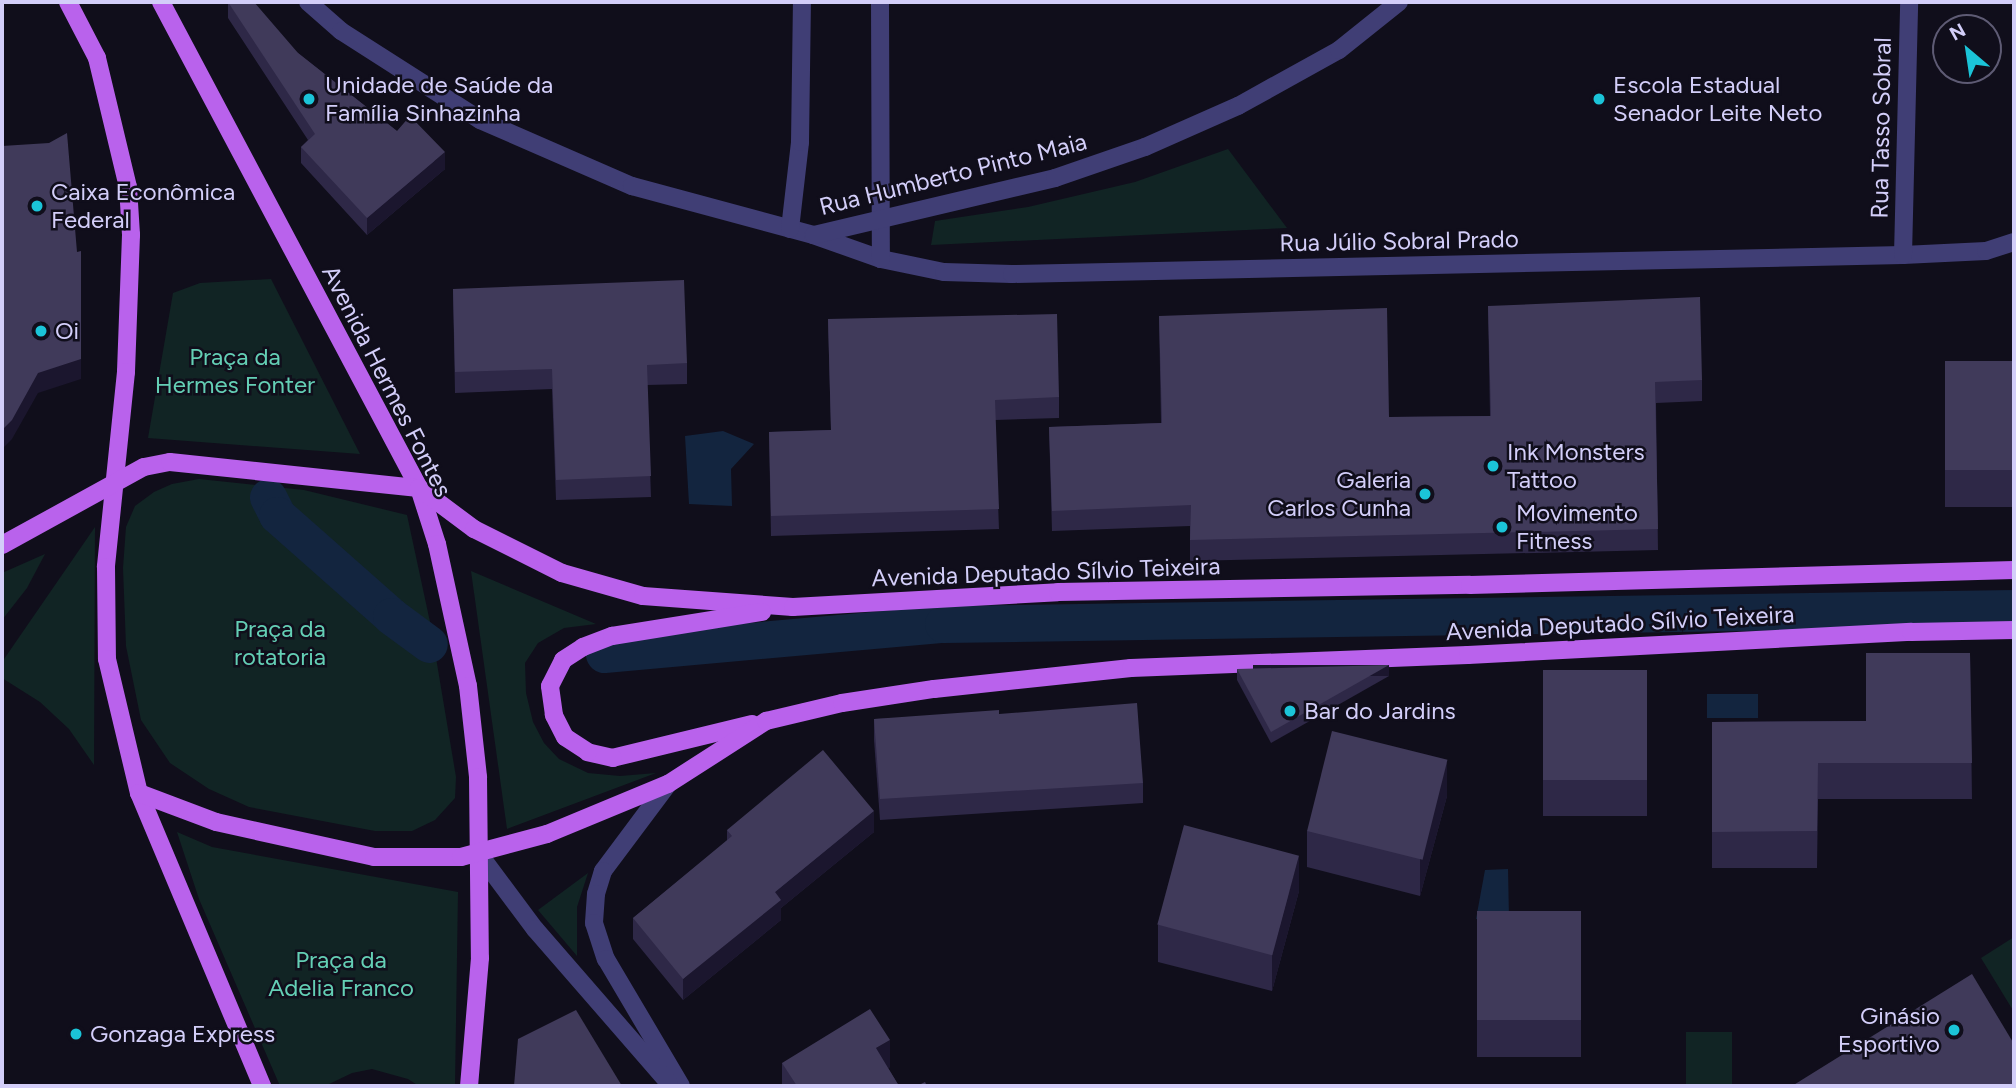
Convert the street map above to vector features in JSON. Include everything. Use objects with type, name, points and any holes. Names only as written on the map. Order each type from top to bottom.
[{"type":"main road","points":[[68,2],[97,58],[128,187],[131,235],[126,372],[106,567],[107,659],[139,793],[262,1086]]},
{"type":"main road","name":"Avenida Hermes Fontes","points":[[161,2],[419,488],[437,544],[468,686],[478,777],[480,958],[469,1086]]},
{"type":"main road","points":[[2,545],[144,467],[170,462],[419,488]]},
{"type":"main road","name":"Avenida Deputado Sílvio Teixeira","points":[[419,488],[474,528],[562,573],[643,596],[793,607],[1058,592],[1470,585],[2014,570]]},
{"type":"main road","points":[[766,721],[613,758],[588,752],[565,737],[554,715],[550,686],[563,660],[583,647],[612,636],[793,607]]},
{"type":"main road","name":"Avenida Deputado Sílvio Teixeira","points":[[139,793],[216,822],[374,857],[479,854],[547,834],[668,784],[766,721],[842,703],[934,689],[1131,668],[2014,630]]},
{"type":"street","name":"Rua Júlio Sobral Prado","points":[[308,2],[341,31],[480,120],[632,186],[813,235],[881,258],[944,272],[1012,274],[1903,255],[1986,251],[2014,242]]},
{"type":"street","points":[[790,229],[800,142],[802,2]]},
{"type":"street","name":"Rua Humberto Pinto Maia","points":[[813,235],[1055,178],[1144,147],[1238,106],[1339,50],[1399,2]]},
{"type":"street","name":"Rua Tasso Sobral","points":[[1903,255],[1909,2]]},
{"type":"street","points":[[881,258],[885,3]]},
{"type":"street","points":[[668,784],[603,871],[596,894],[594,923],[606,959],[681,1086]]},
{"type":"street","points":[[479,854],[535,929],[672,1086]]},
{"type":"green space","points":[[1228,149],[1287,228],[931,245],[935,221],[1028,207],[1135,182]]},
{"type":"green space","name":"Praça da Hermes Fonter","points":[[271,279],[360,454],[148,438],[173,293],[200,283]]},
{"type":"green space","name":"Praça da rotatoria","points":[[199,479],[304,490],[407,515],[430,622],[456,777],[455,798],[435,820],[412,831],[375,831],[249,807],[209,789],[170,763],[141,720],[126,646],[123,568],[126,527],[135,506],[154,492],[172,484]]},
{"type":"green space","points":[[95,527],[94,765],[69,729],[40,702],[2,678],[2,662]]},
{"type":"green space","points":[[45,554],[27,588],[2,620],[2,573]]},
{"type":"green space","points":[[471,571],[596,624],[564,628],[538,643],[525,663],[526,693],[533,722],[544,743],[559,759],[588,773],[620,776],[656,773],[507,829]]},
{"type":"green space","name":"Praça da Adelia Franco","points":[[177,832],[212,847],[458,892],[455,1086],[419,1086],[408,1079],[372,1069],[352,1073],[325,1086],[280,1086],[199,899]]},
{"type":"green space","points":[[588,873],[577,907],[577,956],[538,910]]},
{"type":"green space","points":[[2014,937],[2014,1012],[1981,958]]},
{"type":"green space","points":[[1686,1032],[1732,1032],[1732,1086],[1686,1086]]},
{"type":"water","points":[[723,431],[754,444],[731,469],[732,506],[689,504],[685,436]]},
{"type":"water","points":[[1707,694],[1758,694],[1758,718],[1707,718]]},
{"type":"water","points":[[1508,869],[1509,918],[1476,919],[1485,870]]},
{"type":"building","name":"Unidade de Saúde da Família Sinhazinha","points":[[228,2],[254,2],[298,53],[397,131],[410,116],[445,152],[367,218],[301,147],[315,134]]},
{"type":"building","points":[[67,133],[77,252],[81,251],[81,359],[38,373],[12,420],[2,430],[2,146],[49,143]]},
{"type":"building","points":[[684,280],[687,363],[647,365],[651,476],[556,480],[552,369],[455,372],[453,289]]},
{"type":"building","points":[[1700,297],[1702,380],[1655,382],[1658,529],[1190,540],[1191,505],[1052,511],[1049,427],[1162,423],[1159,316],[1387,308],[1389,417],[1491,416],[1488,306]]},
{"type":"building","points":[[1057,314],[1059,397],[995,400],[999,509],[771,516],[769,432],[831,430],[828,319]]},
{"type":"building","points":[[1945,361],[2014,361],[2014,470],[1945,470]]},
{"type":"building","points":[[1866,653],[1970,653],[1972,763],[1818,763],[1817,831],[1712,832],[1712,722],[1866,721]]},
{"type":"building","name":"Bar do Jardins","points":[[1389,665],[1271,732],[1237,669]]},
{"type":"building","points":[[1543,670],[1647,670],[1647,780],[1543,780]]},
{"type":"building","points":[[1137,703],[1143,783],[880,799],[874,719],[999,710],[999,714]]},
{"type":"building","points":[[1332,731],[1447,760],[1423,860],[1307,831]]},
{"type":"building","points":[[823,750],[874,811],[775,892],[781,900],[683,979],[633,918],[732,836],[727,830]]},
{"type":"building","points":[[1184,825],[1299,856],[1272,955],[1157,924]]},
{"type":"building","points":[[1477,911],[1581,911],[1581,1020],[1477,1020]]},
{"type":"building","name":"Ginásio Esportivo","points":[[1972,974],[2014,1044],[2014,1086],[1792,1086]]},
{"type":"building","points":[[870,1009],[890,1040],[876,1048],[899,1086],[797,1086],[782,1063]]},
{"type":"building","points":[[576,1010],[622,1086],[514,1086],[518,1039]]},
{"type":"waterway","points":[[268,497],[277,515],[391,616],[429,644]]},
{"type":"waterway","points":[[604,654],[943,624],[2014,608]]},
{"type":"place","name":"Unidade de Saúde da Família Sinhazinha","points":[[309,99]]},
{"type":"place","name":"Escola Estadual Senador Leite Neto","points":[[1599,99]]},
{"type":"place","name":"Caixa Econômica Federal","points":[[37,206]]},
{"type":"place","name":"Oi","points":[[41,331]]},
{"type":"place","name":"Ink Monsters Tattoo","points":[[1493,466]]},
{"type":"place","name":"Galeria Carlos Cunha","points":[[1425,494]]},
{"type":"place","name":"Movimento Fitness","points":[[1502,527]]},
{"type":"place","name":"Bar do Jardins","points":[[1290,711]]},
{"type":"place","name":"Ginásio Esportivo","points":[[1954,1030]]},
{"type":"place","name":"Gonzaga Express","points":[[76,1034]]}]
